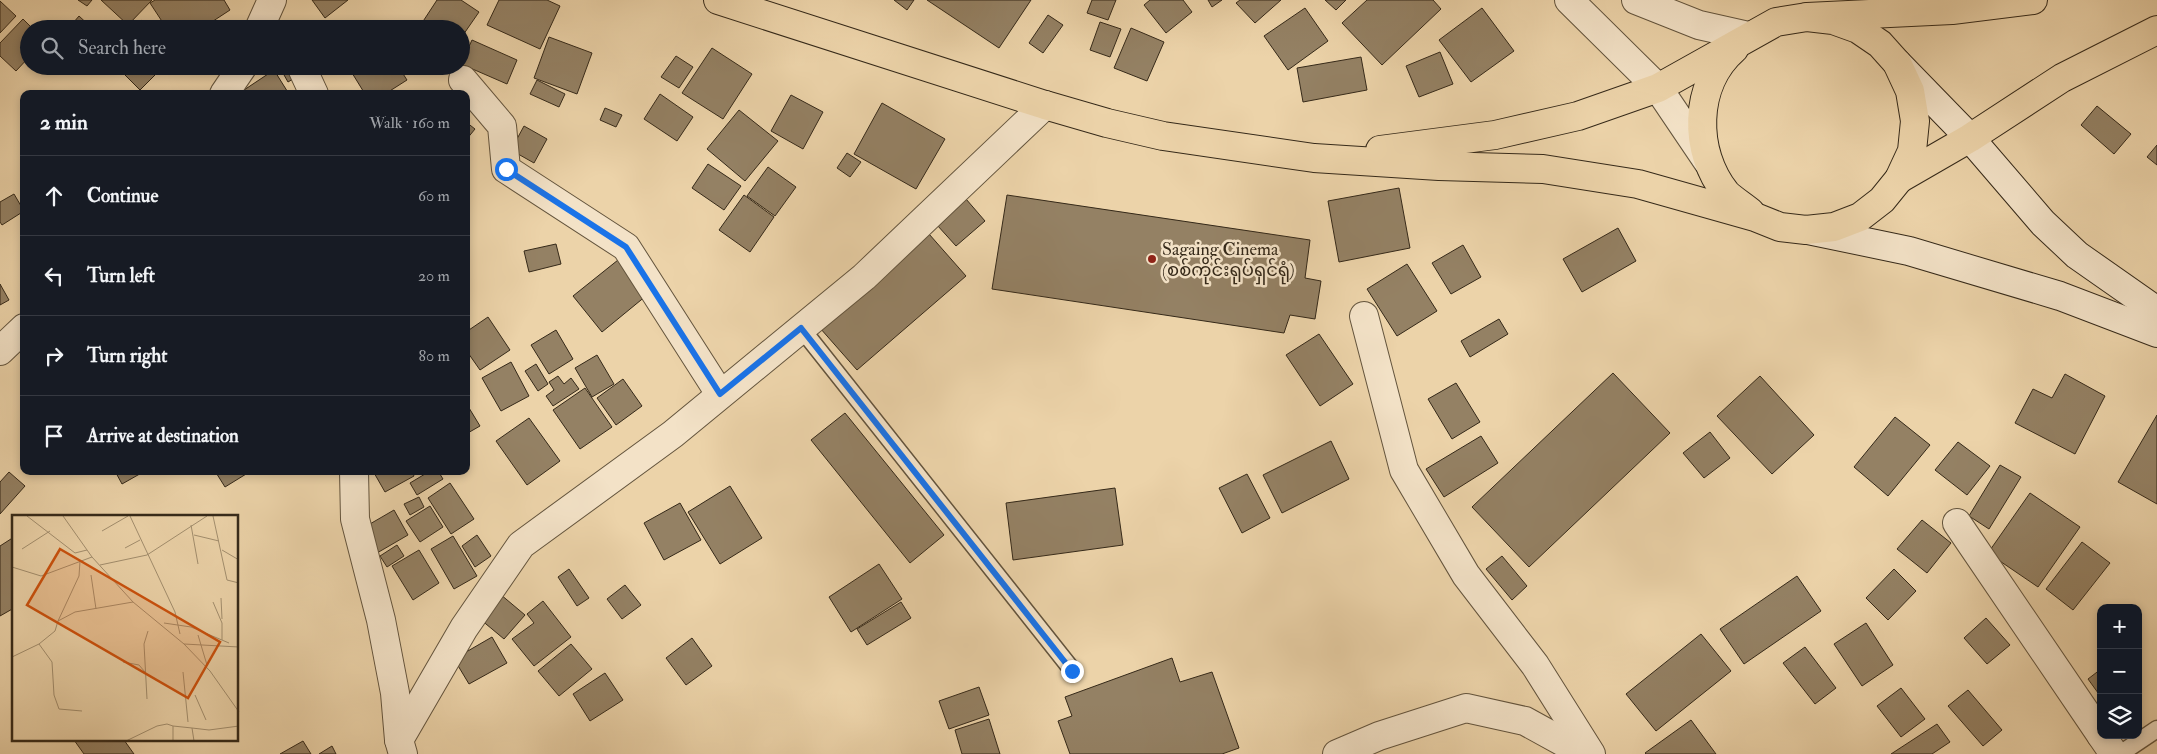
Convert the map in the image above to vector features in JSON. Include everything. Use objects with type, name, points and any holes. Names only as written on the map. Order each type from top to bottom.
[{"type":"highway","points":[[718,0],[1045,105],[1107,123],[1163,136],[1314,158],[1439,166],[1543,169],[1638,184],[1755,216],[1780,226],[1806,230],[1834,227],[1860,217],[1882,200],[1899,179],[1912,151],[1915,121],[1910,91],[1897,63],[1880,44],[1858,29],[1833,20],[1807,17]]},
{"type":"highway","points":[[1314,158],[1495,135],[1578,116],[1658,88],[1776,22],[1807,17],[1952,10],[2033,0]]},
{"type":"highway","points":[[1899,179],[1970,138],[2062,78],[2157,30]]},
{"type":"highway","points":[[1748,36],[1727,55],[1712,79],[1703,106],[1702,134],[1708,162],[1727,193],[1755,216]]},
{"type":"street","points":[[1569,0],[1658,88],[1708,162]]},
{"type":"street","points":[[1636,0],[1699,25],[1748,36]]},
{"type":"street","points":[[263,20],[271,1]]},
{"type":"street","points":[[271,1],[279,20]]},
{"type":"street","points":[[1897,63],[1970,138],[2043,223],[2077,255],[2157,311]]},
{"type":"street","points":[[227,90],[237,75]]},
{"type":"street","points":[[305,75],[312,90]]},
{"type":"street","points":[[463,80],[502,126],[506,169],[626,247],[720,394]]},
{"type":"street","points":[[401,747],[464,628],[520,545],[673,434],[864,277],[1045,105]]},
{"type":"street","points":[[1806,230],[1909,251],[2060,296],[2157,333]]},
{"type":"street","points":[[1364,316],[1404,470],[1466,575],[1535,665],[1591,754]]},
{"type":"street","points":[[0,351],[20,332]]},
{"type":"street","points":[[354,475],[355,519],[381,620],[395,693],[401,747]]},
{"type":"street","points":[[1956,523],[2097,729]]},
{"type":"street","points":[[1337,754],[1379,736],[1466,708],[1525,721],[1585,754]]},
{"type":"street","points":[[2104,739],[2114,754]]},
{"type":"lane","points":[[801,328],[1072,671]]},
{"type":"lane","points":[[2120,754],[2157,729]]},
{"type":"building","points":[[78,0],[92,0],[87,6]]},
{"type":"building","points":[[101,0],[152,0],[133,20],[123,20]]},
{"type":"building","points":[[155,0],[224,0],[230,10],[215,20],[161,20],[150,3]]},
{"type":"building","points":[[312,0],[348,0],[325,18]]},
{"type":"building","points":[[437,0],[461,0],[479,12],[470,25],[470,20],[424,20]]},
{"type":"building","points":[[499,0],[547,0],[560,6],[540,49],[487,25]]},
{"type":"building","points":[[894,0],[914,0],[907,10]]},
{"type":"building","points":[[927,0],[1031,0],[999,48]]},
{"type":"building","points":[[1092,0],[1116,0],[1108,20],[1087,13]]},
{"type":"building","points":[[1150,0],[1183,0],[1192,12],[1166,33],[1144,5]]},
{"type":"building","points":[[1208,0],[1222,0],[1212,7]]},
{"type":"building","points":[[1240,0],[1281,0],[1255,23],[1236,3]]},
{"type":"building","points":[[1325,0],[1346,0],[1336,10]]},
{"type":"building","points":[[1367,0],[1433,0],[1441,9],[1382,65],[1342,23]]},
{"type":"building","points":[[0,1],[16,16],[0,33]]},
{"type":"building","points":[[1305,8],[1328,41],[1288,70],[1264,36]]},
{"type":"building","points":[[1482,8],[1514,51],[1471,82],[1439,40]]},
{"type":"building","points":[[1048,15],[1063,25],[1043,53],[1029,43]]},
{"type":"building","points":[[20,22],[20,67],[16,71],[0,56],[0,43]]},
{"type":"building","points":[[1100,22],[1121,29],[1110,57],[1090,50]]},
{"type":"building","points":[[1131,28],[1164,42],[1147,81],[1114,68]]},
{"type":"building","points":[[549,37],[592,53],[577,94],[534,78]]},
{"type":"building","points":[[472,40],[517,60],[507,84],[470,68],[470,44]]},
{"type":"building","points":[[712,48],[752,74],[723,119],[682,93]]},
{"type":"building","points":[[1440,52],[1453,84],[1419,97],[1406,66]]},
{"type":"building","points":[[676,56],[693,67],[679,88],[661,77]]},
{"type":"building","points":[[1361,57],[1367,90],[1303,102],[1297,68]]},
{"type":"building","points":[[125,75],[155,75],[140,90]]},
{"type":"building","points":[[266,75],[277,75],[286,90],[244,90]]},
{"type":"building","points":[[284,75],[299,75],[288,82]]},
{"type":"building","points":[[353,75],[404,75],[407,80],[391,90],[363,90]]},
{"type":"building","points":[[537,80],[565,94],[559,107],[530,94]]},
{"type":"building","points":[[660,94],[693,117],[677,141],[644,119]]},
{"type":"building","points":[[791,95],[823,112],[803,149],[771,131]]},
{"type":"building","points":[[882,103],[945,139],[916,189],[854,154]]},
{"type":"building","points":[[2097,106],[2131,134],[2114,154],[2081,125]]},
{"type":"building","points":[[605,108],[622,115],[616,127],[600,120]]},
{"type":"building","points":[[739,110],[778,141],[745,181],[707,149]]},
{"type":"building","points":[[470,125],[475,129],[470,135]]},
{"type":"building","points":[[524,126],[547,139],[534,163],[511,150]]},
{"type":"building","points":[[2157,145],[2157,165],[2147,157]]},
{"type":"building","points":[[847,153],[861,162],[850,177],[837,168]]},
{"type":"building","points":[[708,164],[741,186],[724,210],[692,188]]},
{"type":"building","points":[[768,167],[796,187],[775,216],[747,196]]},
{"type":"building","points":[[1399,188],[1410,248],[1339,262],[1328,201]]},
{"type":"building","points":[[14,194],[20,204],[20,214],[2,225],[0,222],[0,202]]},
{"type":"building","points":[[744,195],[774,217],[750,252],[719,230]]},
{"type":"building","name":"Sagaing Cinema (စစ်ကိုင်းရုပ်ရှင်ရုံ)","points":[[1007,195],[1310,240],[1305,278],[1321,281],[1315,319],[1290,315],[1284,333],[992,289]]},
{"type":"building","points":[[966,199],[985,221],[956,246],[937,225]]},
{"type":"building","points":[[1618,228],[1636,261],[1582,292],[1563,259]]},
{"type":"building","points":[[929,234],[966,276],[857,370],[820,328]]},
{"type":"building","points":[[556,244],[561,264],[529,272],[524,251]]},
{"type":"building","points":[[1463,245],[1481,277],[1451,294],[1432,263]]},
{"type":"building","points":[[623,256],[652,291],[602,332],[573,296]]},
{"type":"building","points":[[1407,264],[1437,311],[1397,336],[1367,289]]},
{"type":"building","points":[[0,284],[9,300],[0,305]]},
{"type":"building","points":[[488,317],[510,350],[480,370],[470,356],[470,329]]},
{"type":"building","points":[[1499,319],[1508,334],[1470,357],[1461,341]]},
{"type":"building","points":[[556,330],[573,359],[549,374],[531,345]]},
{"type":"building","points":[[1319,334],[1353,384],[1320,406],[1286,355]]},
{"type":"building","points":[[597,355],[614,384],[592,397],[575,368]]},
{"type":"building","points":[[511,362],[529,396],[501,411],[482,378]]},
{"type":"building","points":[[536,364],[548,384],[538,391],[525,371]]},
{"type":"building","points":[[1613,373],[1670,433],[1529,567],[1472,507]]},
{"type":"building","points":[[2065,374],[2105,396],[2075,454],[2015,423],[2033,389],[2052,398]]},
{"type":"building","points":[[558,376],[564,384],[571,378],[579,389],[553,406],[546,396],[554,390],[549,382]]},
{"type":"building","points":[[1760,376],[1814,435],[1772,474],[1717,416]]},
{"type":"building","points":[[623,379],[642,406],[616,425],[597,398]]},
{"type":"building","points":[[1456,383],[1480,422],[1452,439],[1428,399]]},
{"type":"building","points":[[585,388],[612,427],[580,449],[553,410]]},
{"type":"building","points":[[470,410],[480,426],[470,432]]},
{"type":"building","points":[[845,413],[944,535],[910,563],[811,440]]},
{"type":"building","points":[[2157,415],[2157,504],[2118,482]]},
{"type":"building","points":[[1895,417],[1930,445],[1888,496],[1854,467]]},
{"type":"building","points":[[529,418],[560,461],[527,485],[496,441]]},
{"type":"building","points":[[1710,432],[1730,458],[1704,478],[1683,453]]},
{"type":"building","points":[[1481,436],[1498,463],[1444,497],[1426,469]]},
{"type":"building","points":[[1331,441],[1349,479],[1282,513],[1263,475]]},
{"type":"building","points":[[1958,442],[1990,466],[1967,495],[1935,470]]},
{"type":"building","points":[[2000,465],[2021,477],[1989,529],[1969,516]]},
{"type":"building","points":[[9,472],[25,486],[0,514],[0,482]]},
{"type":"building","points":[[1247,474],[1270,518],[1242,533],[1219,488]]},
{"type":"building","points":[[117,475],[138,475],[122,484]]},
{"type":"building","points":[[218,475],[244,475],[225,487]]},
{"type":"building","points":[[375,475],[414,475],[414,476],[385,492]]},
{"type":"building","points":[[423,475],[440,475],[443,479],[417,495],[410,483]]},
{"type":"building","points":[[450,483],[474,519],[451,534],[428,498]]},
{"type":"building","points":[[730,486],[762,538],[720,564],[688,512]]},
{"type":"building","points":[[1115,488],[1123,545],[1013,560],[1006,503]]},
{"type":"building","points":[[2030,493],[2080,527],[2038,587],[1988,553]]},
{"type":"building","points":[[419,497],[424,507],[410,515],[404,504]]},
{"type":"building","points":[[680,503],[701,540],[664,560],[644,523]]},
{"type":"building","points":[[430,506],[443,527],[420,542],[406,521]]},
{"type":"building","points":[[394,510],[408,535],[377,553],[363,528]]},
{"type":"building","points":[[1922,520],[1951,543],[1927,573],[1897,549]]},
{"type":"building","points":[[477,535],[491,556],[475,567],[462,546]]},
{"type":"building","points":[[453,536],[477,576],[454,589],[431,549]]},
{"type":"building","points":[[12,538],[12,609],[0,616],[0,546]]},
{"type":"building","points":[[2082,542],[2110,563],[2073,610],[2046,589]]},
{"type":"building","points":[[397,545],[404,556],[387,567],[380,556]]},
{"type":"building","points":[[419,550],[439,583],[413,600],[392,566]]},
{"type":"building","points":[[1502,556],[1527,586],[1512,600],[1486,569]]},
{"type":"building","points":[[879,564],[902,599],[851,632],[829,597]]},
{"type":"building","points":[[569,569],[589,598],[577,606],[558,577]]},
{"type":"building","points":[[1894,569],[1916,591],[1888,620],[1866,598]]},
{"type":"building","points":[[1797,576],[1821,611],[1744,664],[1720,629]]},
{"type":"building","points":[[625,585],[641,605],[622,619],[607,599]]},
{"type":"building","points":[[500,594],[525,615],[504,639],[480,619]]},
{"type":"building","points":[[543,601],[571,637],[534,666],[512,639],[534,623],[527,614]]},
{"type":"building","points":[[901,602],[911,618],[867,645],[857,629]]},
{"type":"building","points":[[1986,618],[2010,645],[1987,664],[1964,638]]},
{"type":"building","points":[[1866,623],[1893,665],[1862,686],[1834,644]]},
{"type":"building","points":[[1701,634],[1731,671],[1656,731],[1626,694]]},
{"type":"building","points":[[492,637],[507,663],[469,684],[454,659]]},
{"type":"building","points":[[692,638],[712,666],[686,685],[666,658]]},
{"type":"building","points":[[571,644],[592,669],[559,696],[538,671]]},
{"type":"building","points":[[1805,647],[1836,688],[1815,704],[1783,663]]},
{"type":"building","points":[[1172,658],[1180,682],[1212,672],[1239,748],[1222,754],[1070,754],[1058,721],[1072,716],[1065,697]]},
{"type":"building","points":[[2097,672],[2097,691],[2088,679]]},
{"type":"building","points":[[605,673],[623,700],[590,721],[573,694]]},
{"type":"building","points":[[979,687],[989,715],[949,729],[939,701]]},
{"type":"building","points":[[1901,688],[1925,719],[1901,737],[1877,706]]},
{"type":"building","points":[[1968,690],[2002,730],[1983,746],[1948,706]]},
{"type":"building","points":[[989,719],[1000,754],[962,754],[955,730]]},
{"type":"building","points":[[1691,720],[1716,754],[1645,753]]},
{"type":"building","points":[[1937,724],[1950,742],[1932,754],[1891,754]]},
{"type":"building","points":[[303,741],[311,754],[280,754]]},
{"type":"building","points":[[75,742],[125,742],[134,754],[84,754]]},
{"type":"building","points":[[332,746],[336,754],[319,754]]},
{"type":"place","name":"Sagaing Cinema (စစ်ကိုင်းရုပ်ရှင်ရုံ)","points":[[1152,259]]},
{"type":"route","points":[[506,169],[626,247],[720,394],[801,328],[1072,671]]}]
